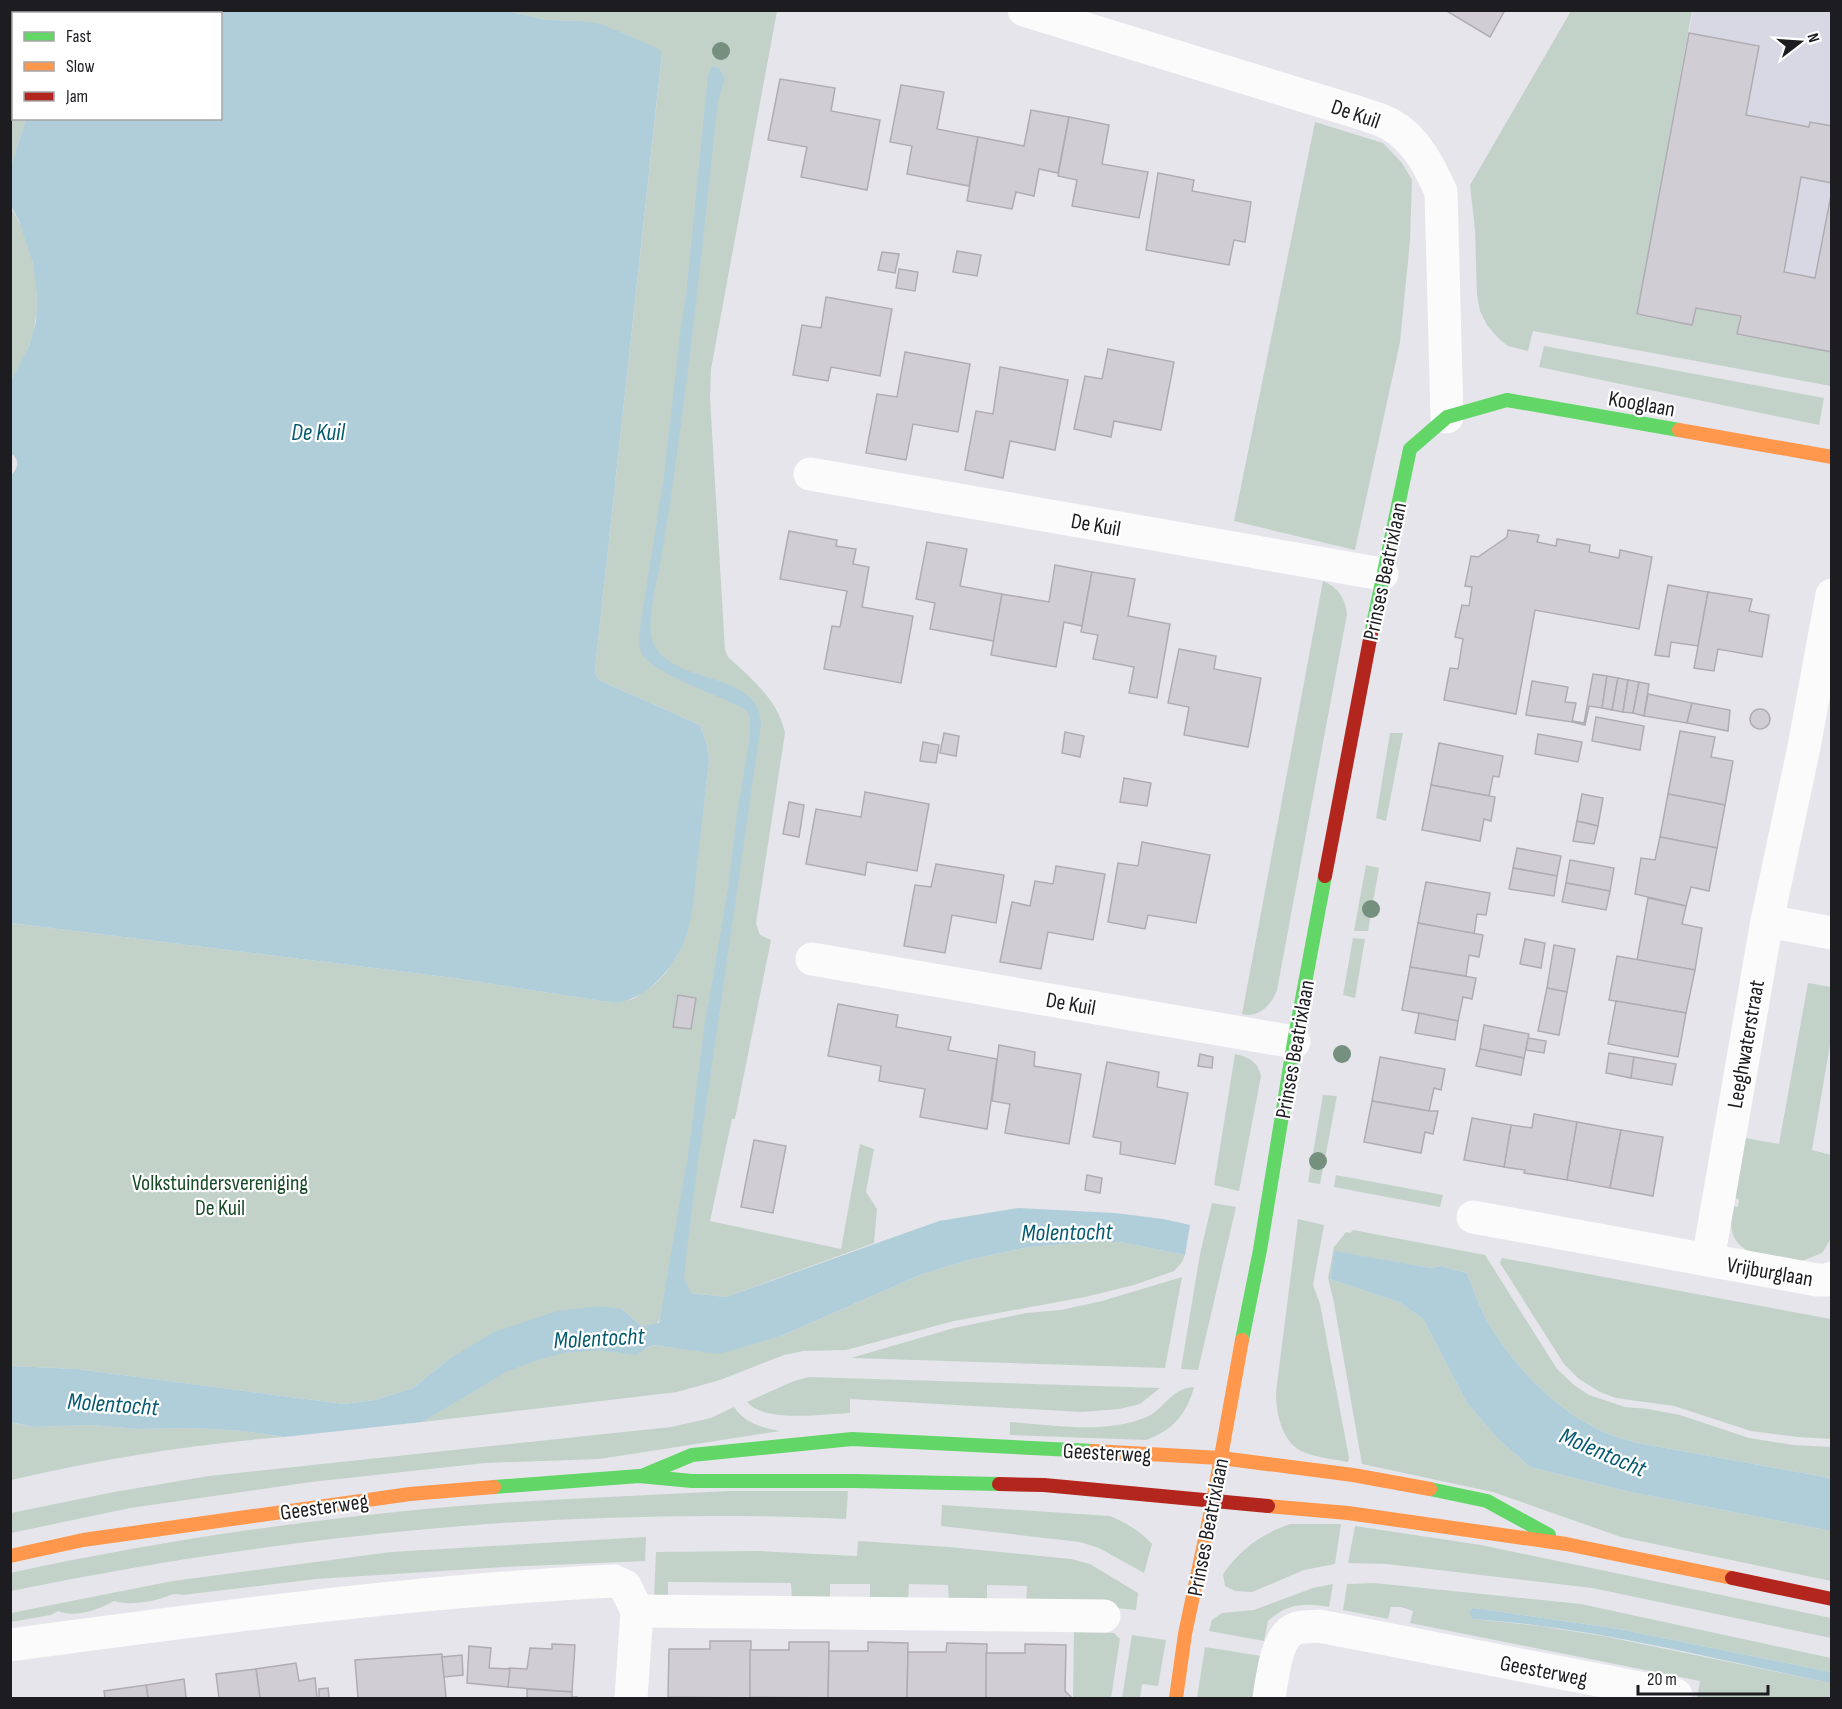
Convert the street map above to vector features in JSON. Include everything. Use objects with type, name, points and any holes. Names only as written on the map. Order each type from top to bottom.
[{"type":"main road","name":"Kooglaan","points":[[1447,417],[1508,400],[1832,457]]},
{"type":"main road","name":"Prinses Beatrixlaan","points":[[1176,1698],[1185,1634],[1213,1501],[1260,1250],[1294,1042],[1382,574],[1410,449],[1447,417]]},
{"type":"main road","name":"Geesterweg","points":[[639,1476],[692,1455],[852,1439],[1221,1458],[1386,1480],[1488,1501],[1566,1544]]},
{"type":"main road","name":"Geesterweg","points":[[10,1556],[83,1540],[410,1494],[639,1476],[692,1481],[853,1481],[1044,1485],[1348,1513],[1566,1544],[1832,1599]]},
{"type":"street","name":"De Kuil","points":[[1024,10],[1360,113],[1391,125],[1413,143],[1431,169],[1441,192],[1447,417]]},
{"type":"street","name":"De Kuil","points":[[810,474],[1382,574]]},
{"type":"street","name":"Leeghwaterstraat","points":[[1708,1260],[1767,921],[1804,747],[1832,595]]},
{"type":"street","points":[[1767,921],[1832,933]]},
{"type":"street","name":"De Kuil","points":[[813,959],[1294,1042]]},
{"type":"street","points":[[1473,1217],[1708,1260]]},
{"type":"street","name":"Vrijburglaan","points":[[1708,1260],[1817,1280],[1832,1278]]},
{"type":"street","points":[[10,1645],[181,1622],[522,1585],[614,1581],[625,1586],[634,1603],[631,1698]]},
{"type":"street","points":[[634,1603],[1104,1616]]},
{"type":"street","name":"Geesterweg","points":[[1269,1698],[1278,1650],[1286,1637],[1294,1629],[1319,1626],[1676,1695],[1675,1698]]},
{"type":"shaded area","points":[[1693,11],[1831,11],[1831,352],[1737,335],[1740,316],[1696,307],[1692,325],[1637,314]]},
{"type":"green space","points":[[11,11],[51,11],[12,12],[12,120],[26,120],[11,166]]},
{"type":"green space","name":"Volkstuindersvereniging De Kuil","points":[[507,11],[777,11],[711,369],[710,398],[725,650],[728,657],[755,682],[770,700],[782,721],[785,733],[756,923],[760,935],[771,940],[735,1119],[732,1119],[710,1221],[841,1249],[860,1144],[874,1149],[866,1192],[877,1209],[874,1243],[726,1297],[691,1293],[664,1295],[657,1324],[642,1326],[622,1309],[449,1359],[413,1388],[375,1400],[344,1404],[77,1369],[11,1366],[11,923],[454,978],[615,1003],[633,999],[655,984],[677,956],[685,939],[695,883],[709,760],[707,745],[700,725],[601,681],[596,676],[595,669],[662,54],[583,21],[547,20]]},
{"type":"green space","points":[[1571,11],[1692,11],[1637,315],[1692,325],[1696,308],[1740,316],[1737,335],[1831,352],[1831,386],[1533,331],[1528,351],[1508,346],[1487,325],[1480,311],[1477,295],[1475,230],[1470,185]]},
{"type":"green space","points":[[1315,122],[1383,143],[1402,163],[1412,180],[1410,241],[1400,342],[1355,550],[1234,521]]},
{"type":"green space","points":[[10,206],[19,222],[30,252],[37,301],[33,333],[11,381]]},
{"type":"green space","points":[[1544,346],[1824,398],[1819,425],[1539,367]]},
{"type":"green space","points":[[1323,581],[1333,586],[1340,594],[1347,614],[1277,990],[1264,1009],[1254,1014],[1242,1014]]},
{"type":"green space","points":[[1390,733],[1403,733],[1386,821],[1376,818]]},
{"type":"green space","points":[[1366,865],[1379,868],[1368,931],[1354,931]]},
{"type":"green space","points":[[1353,938],[1365,939],[1355,998],[1343,995]]},
{"type":"green space","points":[[1808,983],[1831,987],[1831,1039],[1812,1150],[1831,1155],[1832,1237],[1822,1253],[1802,1261],[1750,1252],[1738,1244],[1732,1233],[1731,1221],[1733,1206],[1738,1207],[1739,1200],[1735,1198],[1745,1138],[1779,1144]]},
{"type":"green space","points":[[1235,1054],[1252,1061],[1258,1067],[1261,1076],[1239,1191],[1214,1185]]},
{"type":"green space","points":[[1323,1095],[1337,1096],[1320,1184],[1308,1182]]},
{"type":"green space","points":[[1336,1175],[1443,1195],[1440,1207],[1334,1187]]},
{"type":"green space","points":[[1212,1203],[1236,1207],[1198,1370],[1181,1369],[1200,1254]]},
{"type":"green space","points":[[1298,1219],[1324,1225],[1313,1285],[1320,1304],[1348,1462],[1316,1456],[1298,1449],[1286,1436],[1277,1410],[1276,1392]]},
{"type":"green space","points":[[1353,1230],[1485,1255],[1557,1369],[1589,1395],[1625,1407],[1680,1415],[1749,1438],[1793,1445],[1831,1447],[1831,1478],[1638,1443],[1610,1435],[1579,1418],[1549,1396],[1509,1354],[1489,1324],[1467,1273],[1441,1266],[1431,1268],[1334,1252],[1330,1279],[1399,1302],[1423,1319],[1467,1403],[1498,1439],[1530,1467],[1630,1492],[1831,1531],[1831,1581],[1621,1537],[1493,1492],[1362,1464],[1328,1278],[1334,1247],[1346,1232],[1350,1233]]},
{"type":"green space","points":[[1120,1242],[1185,1255],[1174,1271],[1134,1285],[1085,1297],[954,1321],[846,1350],[803,1351],[784,1355],[720,1380],[677,1392],[422,1422],[494,1378],[552,1355],[592,1350],[633,1353],[652,1345],[674,1348],[781,1336],[920,1275],[968,1260],[1029,1247]]},
{"type":"green space","points":[[1502,1258],[1831,1319],[1831,1439],[1751,1431],[1674,1406],[1616,1398],[1600,1392],[1579,1379],[1564,1364],[1500,1263]]},
{"type":"green space","points":[[1182,1277],[1165,1368],[851,1358],[954,1328],[1026,1313],[1061,1310],[1102,1301]]},
{"type":"green space","points":[[809,1377],[1160,1388],[1140,1404],[1119,1409],[1082,1412],[850,1399],[850,1413],[795,1416],[767,1413],[755,1409],[747,1402],[794,1381]]},
{"type":"green space","points":[[1194,1387],[1183,1413],[1177,1420],[1163,1432],[1146,1440],[1010,1435],[1010,1422],[1078,1427],[1128,1423],[1151,1415],[1179,1391]]},
{"type":"green space","points":[[734,1407],[738,1413],[754,1424],[780,1431],[599,1459],[485,1463],[311,1482],[130,1508],[11,1533],[11,1513],[114,1492],[209,1476],[671,1427],[711,1418]]},
{"type":"green space","points":[[10,1422],[33,1427],[91,1425],[138,1429],[195,1428],[243,1431],[284,1437],[146,1453],[11,1480]]},
{"type":"green space","points":[[729,1491],[848,1491],[846,1519],[741,1516],[636,1517],[531,1521],[426,1529],[217,1554],[11,1591],[10,1573],[118,1551],[283,1525],[482,1504]]},
{"type":"green space","points":[[942,1505],[1110,1516],[1132,1527],[1152,1544],[1144,1573],[1099,1548],[1080,1542],[941,1526]]},
{"type":"green space","points":[[1290,1524],[1341,1524],[1335,1564],[1304,1570],[1252,1592],[1235,1591],[1225,1586],[1223,1574],[1244,1550],[1261,1538]]},
{"type":"green space","points":[[1355,1526],[1481,1545],[1831,1618],[1831,1638],[1592,1588],[1387,1564],[1348,1563]]},
{"type":"green space","points":[[646,1537],[645,1561],[316,1579],[182,1595],[173,1594],[142,1602],[114,1601],[86,1612],[72,1614],[58,1611],[51,1615],[11,1622],[11,1613],[173,1581],[391,1552]]},
{"type":"green space","points":[[858,1541],[1071,1559],[1090,1564],[1138,1593],[1136,1610],[1026,1604],[1027,1586],[987,1585],[987,1603],[949,1603],[948,1585],[909,1584],[908,1602],[870,1601],[870,1584],[830,1584],[830,1600],[792,1600],[791,1583],[668,1582],[668,1599],[654,1598],[656,1552],[758,1551],[857,1556]]},
{"type":"green space","points":[[1374,1583],[1581,1604],[1831,1658],[1831,1672],[1619,1629],[1474,1608],[1473,1619],[1540,1626],[1608,1637],[1831,1683],[1831,1698],[1697,1698],[1700,1681],[1410,1623],[1413,1611],[1401,1607],[1391,1607],[1388,1619],[1343,1610],[1347,1584]]},
{"type":"green space","points":[[1333,1584],[1329,1607],[1304,1605],[1282,1611],[1268,1621],[1264,1641],[1209,1631],[1212,1620],[1222,1613],[1254,1610],[1313,1588]]},
{"type":"green space","points":[[1074,1632],[1114,1633],[1120,1639],[1111,1698],[1073,1698]]},
{"type":"green space","points":[[1132,1635],[1166,1640],[1158,1686],[1142,1684],[1140,1698],[1122,1698]]},
{"type":"green space","points":[[1205,1647],[1261,1656],[1253,1698],[1197,1698]]},
{"type":"water","name":"De Kuil","points":[[51,10],[507,11],[547,20],[601,24],[657,48],[662,53],[595,669],[596,676],[601,681],[700,725],[709,760],[693,906],[687,933],[673,963],[657,982],[638,996],[615,1003],[454,978],[11,923],[10,477],[17,462],[11,453],[11,381],[29,346],[36,322],[37,296],[33,263],[19,221],[11,206],[11,166],[26,120],[222,120],[222,12],[48,12]]},
{"type":"water","name":"Molentocht","points":[[712,66],[719,68],[725,78],[718,101],[689,365],[669,512],[652,609],[651,633],[657,650],[671,662],[745,693],[757,706],[761,724],[698,1162],[684,1279],[691,1293],[726,1297],[939,1221],[1018,1208],[1115,1213],[1190,1225],[1185,1255],[1120,1242],[1091,1242],[1029,1247],[968,1260],[920,1275],[781,1336],[719,1354],[652,1345],[636,1355],[597,1350],[565,1353],[540,1359],[506,1372],[422,1422],[284,1437],[243,1431],[195,1428],[138,1429],[91,1425],[33,1427],[11,1422],[11,1366],[77,1369],[344,1404],[375,1400],[413,1388],[449,1359],[494,1332],[557,1311],[599,1306],[622,1309],[642,1326],[659,1323],[689,1149],[704,1029],[728,889],[750,736],[750,716],[746,710],[660,669],[642,654],[639,642],[664,476],[686,296],[708,75]]},
{"type":"water","name":"Molentocht","points":[[1334,1251],[1431,1268],[1441,1266],[1467,1273],[1489,1324],[1509,1354],[1549,1396],[1579,1418],[1605,1432],[1638,1443],[1831,1478],[1831,1531],[1630,1492],[1530,1467],[1498,1439],[1467,1403],[1423,1319],[1399,1302],[1330,1279]]},
{"type":"water","points":[[1474,1608],[1619,1629],[1831,1672],[1831,1683],[1608,1636],[1473,1619],[1469,1612]]},
{"type":"building","points":[[1445,10],[1505,10],[1490,37]]},
{"type":"building","points":[[1689,33],[1759,46],[1746,115],[1809,127],[1810,122],[1832,126],[1832,183],[1801,177],[1784,272],[1815,278],[1832,190],[1832,352],[1737,334],[1741,316],[1696,308],[1692,325],[1637,314]]},
{"type":"building","points":[[780,79],[835,88],[831,111],[880,120],[867,190],[801,177],[807,147],[768,140]]},
{"type":"building","points":[[901,85],[944,92],[937,129],[978,137],[969,186],[907,174],[912,146],[890,142]]},
{"type":"building","points":[[1031,110],[1069,117],[1058,173],[1039,169],[1034,196],[1016,192],[1012,209],[967,201],[978,137],[1024,146]]},
{"type":"building","points":[[1069,117],[1109,125],[1102,164],[1148,172],[1139,218],[1072,206],[1077,180],[1058,176]]},
{"type":"building","points":[[1158,173],[1194,180],[1192,191],[1251,202],[1245,242],[1234,240],[1229,265],[1146,250]]},
{"type":"building","points":[[957,251],[981,255],[977,276],[953,272]]},
{"type":"building","points":[[882,252],[899,254],[895,273],[878,270]]},
{"type":"building","points":[[899,269],[918,272],[915,291],[896,288]]},
{"type":"building","points":[[826,297],[892,309],[880,376],[831,367],[828,381],[793,375],[802,325],[821,328]]},
{"type":"building","points":[[1108,349],[1174,362],[1161,430],[1114,421],[1111,437],[1074,429],[1085,376],[1102,379]]},
{"type":"building","points":[[905,352],[970,364],[958,432],[913,424],[906,460],[866,453],[877,394],[897,397]]},
{"type":"building","points":[[1000,367],[1068,380],[1055,450],[1010,441],[1003,478],[965,470],[976,411],[993,414]]},
{"type":"building","points":[[1508,530],[1539,535],[1537,542],[1556,546],[1557,539],[1590,545],[1589,552],[1619,558],[1620,550],[1652,557],[1639,629],[1535,610],[1516,714],[1444,700],[1450,668],[1458,669],[1463,639],[1455,637],[1462,605],[1469,606],[1472,587],[1465,586],[1471,556],[1478,557],[1507,537]]},
{"type":"building","points":[[789,531],[837,540],[836,546],[856,549],[853,564],[869,567],[862,607],[913,616],[901,683],[824,669],[832,626],[840,627],[847,591],[780,579]]},
{"type":"building","points":[[927,542],[967,549],[960,586],[1002,594],[994,641],[930,629],[935,603],[916,599]]},
{"type":"building","points":[[1055,565],[1092,572],[1082,626],[1064,622],[1056,667],[991,655],[1002,594],[1049,602]]},
{"type":"building","points":[[1092,572],[1135,579],[1128,616],[1170,624],[1157,698],[1129,693],[1134,667],[1093,659],[1098,635],[1081,632]]},
{"type":"building","points":[[1668,585],[1708,592],[1698,646],[1671,642],[1669,657],[1655,655]]},
{"type":"building","points":[[1708,592],[1752,599],[1749,611],[1769,615],[1762,657],[1718,649],[1714,671],[1694,668]]},
{"type":"building","points":[[1179,649],[1216,656],[1214,669],[1261,678],[1248,747],[1184,735],[1189,707],[1168,703]]},
{"type":"building","points":[[1593,674],[1607,676],[1602,708],[1589,706],[1585,725],[1572,722],[1584,723]]},
{"type":"building","points":[[1607,676],[1618,678],[1612,710],[1602,708]]},
{"type":"building","points":[[1618,678],[1628,680],[1623,712],[1612,710]]},
{"type":"building","points":[[1628,680],[1639,682],[1633,713],[1623,712]]},
{"type":"building","points":[[1532,681],[1568,687],[1565,702],[1576,703],[1572,722],[1526,715]]},
{"type":"building","points":[[1639,682],[1649,684],[1644,716],[1633,713]]},
{"type":"building","points":[[1648,694],[1692,703],[1687,723],[1644,716]]},
{"type":"building","points":[[1692,703],[1730,710],[1728,731],[1687,723]]},
{"type":"building","points":[[1760,709],[1767,712],[1770,719],[1767,726],[1760,729],[1753,726],[1750,719],[1753,712]]},
{"type":"building","points":[[1596,717],[1644,726],[1640,750],[1592,741]]},
{"type":"building","points":[[1680,731],[1715,737],[1711,757],[1733,761],[1725,805],[1668,794]]},
{"type":"building","points":[[1065,732],[1084,736],[1080,757],[1062,753]]},
{"type":"building","points":[[944,733],[959,736],[956,756],[940,753]]},
{"type":"building","points":[[1538,734],[1582,742],[1578,762],[1535,754]]},
{"type":"building","points":[[923,742],[939,745],[936,763],[920,761]]},
{"type":"building","points":[[1439,743],[1503,756],[1499,777],[1493,776],[1489,796],[1431,785]]},
{"type":"building","points":[[1124,778],[1151,783],[1147,806],[1120,802]]},
{"type":"building","points":[[1431,785],[1495,797],[1491,821],[1484,819],[1480,841],[1422,830]]},
{"type":"building","points":[[865,792],[929,804],[917,871],[867,862],[865,875],[806,864],[816,809],[861,817]]},
{"type":"building","points":[[1582,794],[1603,798],[1598,826],[1577,821]]},
{"type":"building","points":[[1668,794],[1725,805],[1717,848],[1660,837]]},
{"type":"building","points":[[789,802],[804,805],[799,837],[783,834]]},
{"type":"building","points":[[1577,821],[1598,826],[1594,844],[1573,841]]},
{"type":"building","points":[[1660,837],[1717,848],[1709,891],[1691,887],[1686,906],[1635,894],[1641,858],[1655,860]]},
{"type":"building","points":[[1142,842],[1210,855],[1196,923],[1148,915],[1145,929],[1108,922],[1118,863],[1138,866]]},
{"type":"building","points":[[1517,848],[1561,856],[1557,876],[1513,868]]},
{"type":"building","points":[[1570,860],[1614,868],[1610,891],[1566,883]]},
{"type":"building","points":[[936,864],[1004,875],[996,923],[952,915],[945,953],[904,946],[915,885],[931,887]]},
{"type":"building","points":[[1056,866],[1105,874],[1093,940],[1048,932],[1041,969],[1000,962],[1012,902],[1030,906],[1035,881],[1053,884]]},
{"type":"building","points":[[1513,868],[1557,876],[1554,896],[1509,889]]},
{"type":"building","points":[[1426,882],[1490,893],[1486,915],[1477,914],[1474,934],[1418,923]]},
{"type":"building","points":[[1566,883],[1610,891],[1606,910],[1562,902]]},
{"type":"building","points":[[1648,898],[1686,906],[1682,924],[1702,928],[1695,970],[1637,960]]},
{"type":"building","points":[[1418,923],[1483,935],[1479,957],[1469,955],[1466,976],[1410,967]]},
{"type":"building","points":[[1525,939],[1545,943],[1541,968],[1520,964]]},
{"type":"building","points":[[1554,945],[1575,949],[1567,992],[1547,988]]},
{"type":"building","points":[[1617,956],[1695,970],[1686,1013],[1609,1000]]},
{"type":"building","points":[[1410,967],[1476,978],[1472,999],[1463,997],[1458,1021],[1402,1010]]},
{"type":"building","points":[[1547,988],[1567,992],[1559,1035],[1538,1031]]},
{"type":"building","points":[[678,995],[696,998],[691,1029],[673,1027]]},
{"type":"building","points":[[1616,1001],[1686,1013],[1678,1057],[1608,1044]]},
{"type":"building","points":[[838,1004],[898,1015],[896,1027],[951,1037],[948,1050],[997,1059],[987,1129],[920,1117],[925,1089],[879,1081],[881,1066],[828,1056]]},
{"type":"building","points":[[1419,1013],[1458,1021],[1455,1040],[1415,1033]]},
{"type":"building","points":[[1484,1025],[1529,1034],[1524,1058],[1480,1049]]},
{"type":"building","points":[[1528,1038],[1546,1041],[1544,1053],[1526,1050]]},
{"type":"building","points":[[999,1045],[1035,1052],[1034,1066],[1081,1074],[1069,1144],[1005,1133],[1010,1104],[992,1101]]},
{"type":"building","points":[[1480,1049],[1524,1058],[1521,1075],[1476,1066]]},
{"type":"building","points":[[1609,1053],[1634,1057],[1631,1078],[1606,1073]]},
{"type":"building","points":[[1200,1054],[1213,1057],[1212,1068],[1198,1066]]},
{"type":"building","points":[[1380,1057],[1445,1069],[1441,1090],[1434,1088],[1429,1111],[1372,1101]]},
{"type":"building","points":[[1634,1057],[1676,1064],[1672,1085],[1631,1078]]},
{"type":"building","points":[[1107,1062],[1159,1072],[1157,1087],[1188,1093],[1175,1164],[1120,1154],[1121,1142],[1093,1137]]},
{"type":"building","points":[[1372,1101],[1438,1111],[1433,1134],[1425,1132],[1421,1153],[1364,1142]]},
{"type":"building","points":[[1534,1114],[1577,1122],[1567,1180],[1524,1173],[1525,1170],[1504,1167],[1511,1125],[1532,1128]]},
{"type":"building","points":[[1472,1118],[1511,1125],[1504,1167],[1464,1160]]},
{"type":"building","points":[[1577,1122],[1621,1130],[1610,1188],[1567,1180]]},
{"type":"building","points":[[1621,1130],[1663,1137],[1653,1196],[1610,1188]]},
{"type":"building","points":[[754,1140],[786,1146],[773,1213],[741,1207]]},
{"type":"building","points":[[1087,1175],[1102,1178],[1100,1193],[1085,1190]]},
{"type":"building","points":[[710,1641],[751,1641],[750,1698],[668,1697],[669,1649],[710,1649]]},
{"type":"building","points":[[789,1642],[829,1642],[828,1698],[750,1697],[750,1650],[789,1650]]},
{"type":"building","points":[[868,1642],[908,1643],[907,1698],[828,1698],[829,1651],[868,1651]]},
{"type":"building","points":[[947,1643],[987,1644],[986,1698],[907,1698],[908,1652],[946,1652]]},
{"type":"building","points":[[552,1644],[575,1645],[572,1692],[508,1687],[509,1668],[527,1669],[530,1648],[552,1649]]},
{"type":"building","points":[[1025,1644],[1066,1645],[1065,1691],[1072,1698],[986,1698],[986,1653],[1025,1653]]},
{"type":"building","points":[[469,1646],[491,1648],[489,1668],[510,1669],[508,1687],[467,1683]]},
{"type":"building","points":[[442,1654],[446,1698],[358,1698],[355,1660]]},
{"type":"building","points":[[462,1655],[463,1675],[444,1677],[442,1657]]},
{"type":"building","points":[[296,1663],[299,1681],[315,1678],[317,1698],[260,1698],[256,1669]]},
{"type":"building","points":[[256,1669],[260,1698],[219,1698],[216,1674]]},
{"type":"building","points":[[184,1679],[186,1698],[148,1698],[146,1685]]},
{"type":"building","points":[[146,1685],[148,1698],[105,1698],[104,1691]]},
{"type":"building","points":[[328,1688],[329,1698],[319,1698],[319,1689]]},
{"type":"building","points":[[527,1689],[572,1692],[572,1697],[577,1698],[527,1698]]},
{"type":"traffic: fast","points":[[1371,634],[1410,449],[1447,417],[1507,400],[1679,430]]},
{"type":"traffic: fast","points":[[1242,1340],[1260,1250],[1294,1042],[1325,876]]},
{"type":"traffic: fast","points":[[644,1475],[692,1455],[852,1439],[1093,1451]]},
{"type":"traffic: fast","points":[[494,1487],[639,1476],[692,1481],[999,1484]]},
{"type":"traffic: fast","points":[[1430,1489],[1487,1501],[1549,1535]]},
{"type":"traffic: slow","points":[[1679,430],[1832,457]]},
{"type":"traffic: slow","points":[[1176,1698],[1185,1634],[1213,1501],[1242,1340]]},
{"type":"traffic: slow","points":[[1093,1451],[1221,1458],[1353,1475],[1430,1489]]},
{"type":"traffic: slow","points":[[10,1556],[83,1540],[410,1494],[494,1487]]},
{"type":"traffic: slow","points":[[1268,1506],[1348,1513],[1566,1544],[1732,1578]]},
{"type":"traffic: jam","points":[[1325,876],[1371,634]]},
{"type":"traffic: jam","points":[[999,1484],[1044,1485],[1268,1506]]},
{"type":"traffic: jam","points":[[1732,1578],[1832,1599]]}]
